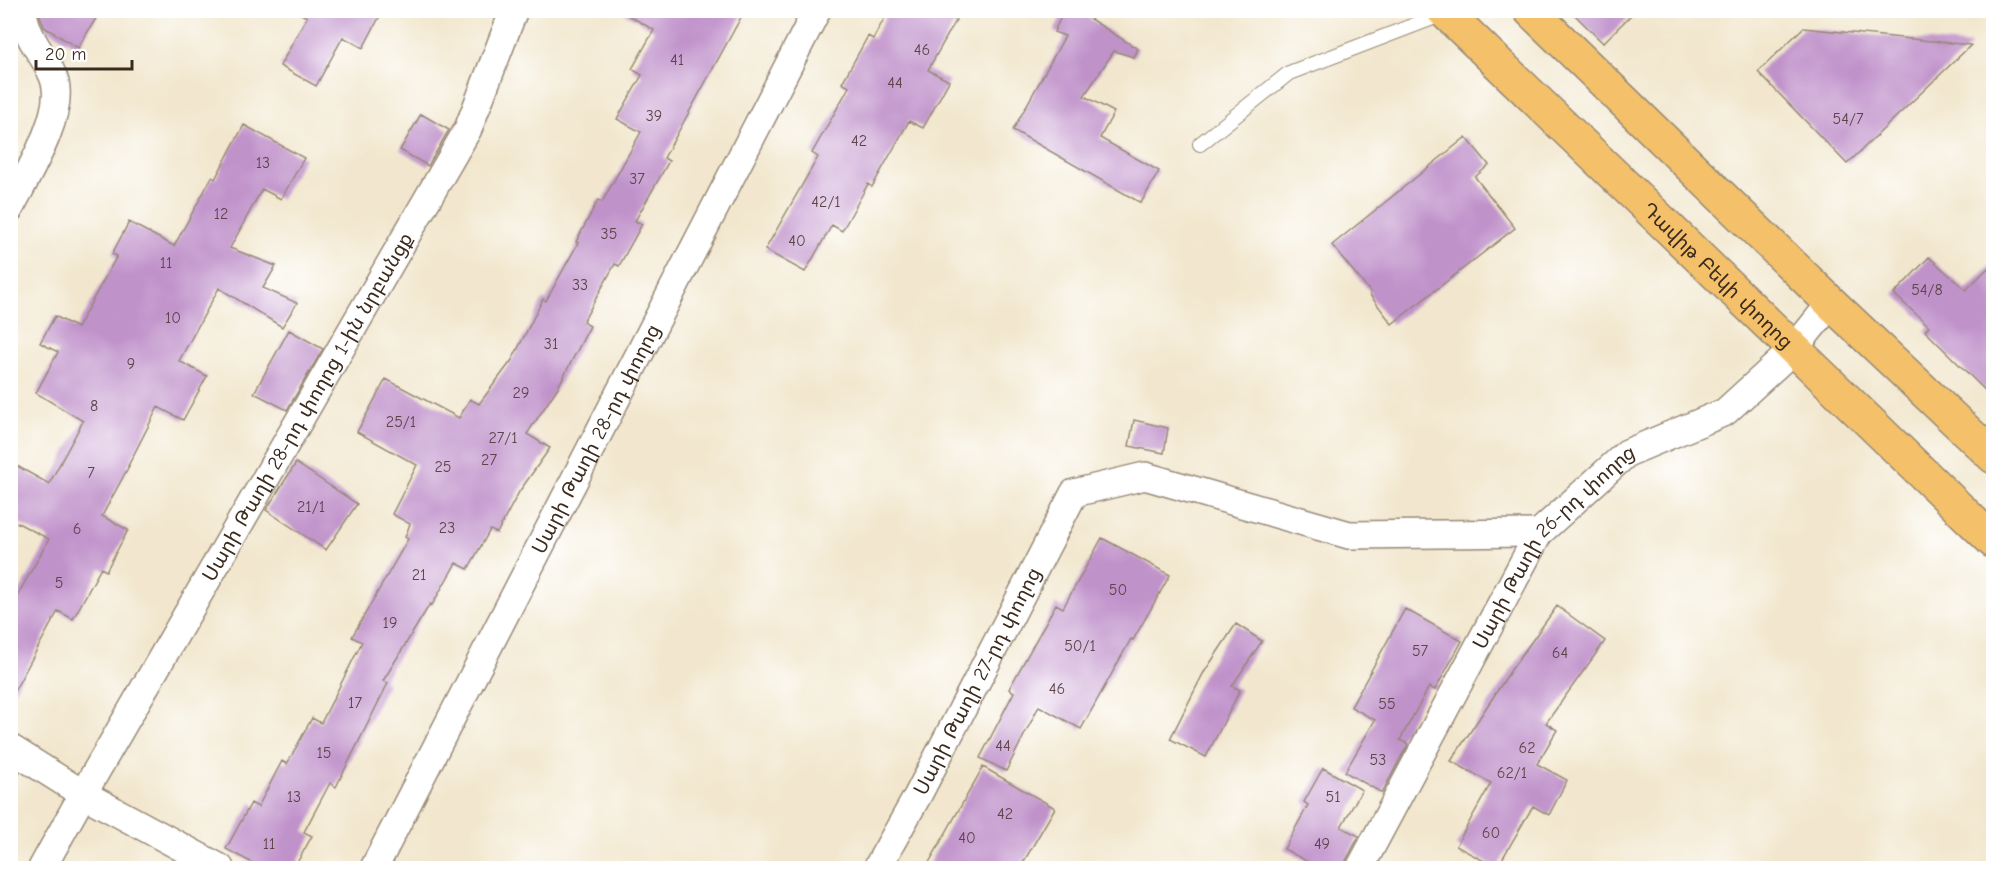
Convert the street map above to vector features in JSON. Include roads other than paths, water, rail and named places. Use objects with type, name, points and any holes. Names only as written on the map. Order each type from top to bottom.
[{"type":"main road","points":[[1530,10],[1831,303],[1994,457]]},
{"type":"main road","name":"Դավիթ Բեկի փողոց","points":[[1444,12],[1994,542]]},
{"type":"street","points":[[10,208],[45,138],[57,103],[56,83],[45,58],[29,34],[22,10]]},
{"type":"street","name":"Սարի Թաղի 28-րդ փողոց 1-ին նրբանցք","points":[[42,868],[468,129],[514,10]]},
{"type":"street","name":"Սարի Թաղի 28-րդ փողոց","points":[[374,868],[817,10]]},
{"type":"street","name":"Սարի Թաղի 26-րդ փողոց","points":[[1360,868],[1539,532],[1627,453],[1725,412],[1793,350],[1831,303]]},
{"type":"street","name":"Սարի Թաղի 27-րդ փողոց","points":[[877,868],[918,795],[1074,493],[1145,476],[1349,535],[1539,532]]},
{"type":"street","points":[[10,748],[83,794],[220,868]]},
{"type":"lane","points":[[1200,144],[1289,73],[1444,12]]}]
